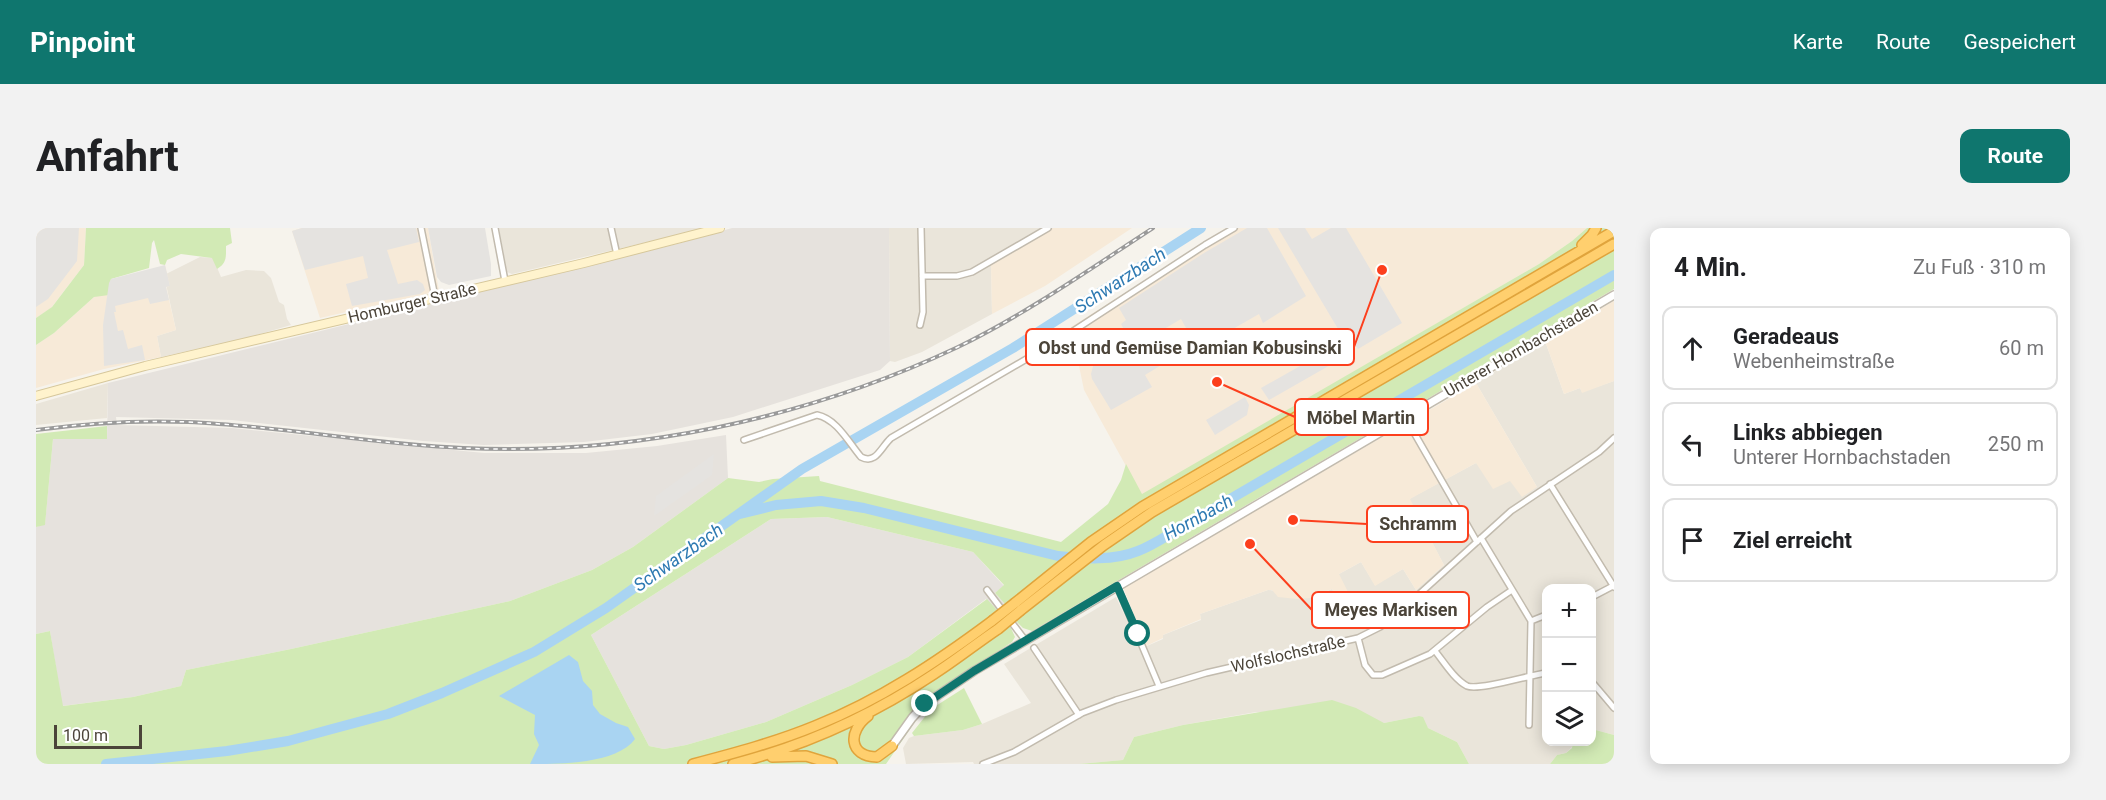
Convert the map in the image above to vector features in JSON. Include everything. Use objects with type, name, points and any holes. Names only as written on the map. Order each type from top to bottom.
[{"type":"highway","points":[[1569,257],[1592,235],[1596,228]]},
{"type":"highway","points":[[733,764],[821,734],[884,704],[934,674],[1018,606],[1047,577],[1091,542],[1142,507],[1614,231]]},
{"type":"highway","points":[[1018,606],[1152,512],[1614,244]]},
{"type":"highway","points":[[693,764],[771,742],[817,725],[867,702],[909,679],[995,625]]},
{"type":"highway","points":[[884,704],[860,722],[853,737],[860,751],[872,756],[882,755],[892,746]]},
{"type":"highway","points":[[872,764],[880,760],[892,746]]},
{"type":"highway","points":[[748,760],[791,755],[806,756],[832,764]]},
{"type":"main road","name":"Homburger Straße","points":[[36,396],[104,376],[617,255],[720,228]]},
{"type":"street","points":[[421,228],[435,297]]},
{"type":"street","points":[[495,228],[505,281]]},
{"type":"street","points":[[611,228],[617,255]]},
{"type":"street","points":[[920,326],[923,312],[921,228]]},
{"type":"street","points":[[922,276],[957,276],[972,272],[1048,228]]},
{"type":"street","points":[[744,440],[817,415],[825,417],[839,430],[861,458],[872,459],[891,438],[1086,323],[1234,228]]},
{"type":"street","name":"Unterer Hornbachstaden","points":[[892,746],[925,704],[1025,640],[1614,295]]},
{"type":"street","points":[[1405,417],[1531,621],[1529,725]]},
{"type":"street","name":"Wolfslochstraße","points":[[983,764],[1014,752],[1079,715],[1159,686],[1358,638],[1374,630],[1394,617],[1512,512],[1599,452],[1614,438]]},
{"type":"street","points":[[1550,484],[1613,586],[1596,595]]},
{"type":"street","points":[[1117,586],[1159,686]]},
{"type":"street","points":[[987,590],[1025,640]]},
{"type":"street","points":[[1358,638],[1367,669],[1372,675],[1377,676],[1435,651],[1487,607],[1512,590]]},
{"type":"street","points":[[1531,621],[1542,617]]},
{"type":"street","points":[[1034,648],[1079,715]]},
{"type":"street","points":[[1435,651],[1460,680],[1471,687],[1542,674]]},
{"type":"street","points":[[1596,687],[1614,708]]},
{"type":"shaded area","points":[[36,228],[86,228],[84,265],[51,308],[36,318]]},
{"type":"shaded area","points":[[36,228],[79,228],[77,261],[48,299],[36,307]]},
{"type":"shaded area","points":[[302,228],[428,228],[439,291],[320,318],[292,231]]},
{"type":"shaded area","points":[[302,228],[416,228],[419,242],[387,250],[398,284],[417,280],[423,284],[425,290],[420,294],[352,306],[346,284],[368,278],[363,256],[305,270],[292,231]]},
{"type":"shaded area","points":[[428,228],[485,228],[491,276],[449,285],[441,282],[437,277]]},
{"type":"shaded area","points":[[499,228],[706,228],[512,274],[507,272]]},
{"type":"shaded area","points":[[732,228],[889,228],[890,361],[880,370],[733,417],[652,434],[584,442],[484,445],[423,441],[232,420],[116,417],[117,425],[232,428],[484,453],[586,453],[657,446],[726,435],[728,478],[633,547],[592,570],[510,601],[186,670],[181,686],[133,697],[62,706],[50,631],[36,634],[36,527],[45,524],[53,439],[107,439],[108,383],[677,244]]},
{"type":"shaded area","points":[[889,228],[1053,228],[991,265],[992,314],[922,352],[895,362],[890,361]]},
{"type":"shaded area","points":[[1053,228],[1132,228],[1045,286],[992,314],[991,265]]},
{"type":"shaded area","points":[[1228,228],[1587,228],[1539,264],[1142,495],[1084,390],[1071,327]]},
{"type":"shaded area","points":[[1247,228],[1267,228],[1306,296],[1263,323],[1259,314],[1198,349],[1181,319],[1149,338],[1163,364],[1145,375],[1152,387],[1111,410],[1091,374],[1095,359],[1129,339],[1121,324],[1126,320],[1119,308]]},
{"type":"shaded area","points":[[1278,228],[1305,228],[1312,239],[1331,228],[1346,228],[1402,323],[1358,349],[1356,346],[1350,349]]},
{"type":"shaded area","points":[[200,257],[213,258],[221,277],[246,270],[264,271],[271,278],[279,302],[284,305],[291,325],[250,337],[161,357],[157,336],[176,330],[164,275]]},
{"type":"shaded area","points":[[165,265],[170,286],[166,287],[176,330],[157,336],[161,357],[104,369],[36,388],[36,345],[54,333],[94,297]]},
{"type":"shaded area","points":[[165,265],[170,286],[166,287],[169,300],[150,304],[148,298],[115,306],[118,331],[123,330],[128,349],[142,345],[145,360],[104,366],[103,325],[111,279]]},
{"type":"shaded area","points":[[1614,301],[1614,381],[1582,393],[1580,388],[1564,394],[1545,341]]},
{"type":"shaded area","points":[[1545,341],[1564,394],[1580,388],[1582,392],[1614,381],[1614,735],[1596,730],[1596,584],[1542,584],[1542,746],[1572,746],[1566,753],[1557,755],[1550,764],[1469,764],[1457,742],[1428,728],[1419,716],[1384,723],[1256,712],[1183,725],[1134,737],[1123,760],[1079,764],[974,764],[973,762],[906,764],[903,748],[909,738],[963,730],[1031,703],[1004,664],[1116,597],[1140,649],[1163,639],[1163,635],[1201,620],[1200,614],[1268,590],[1321,594],[1332,589],[1340,603],[1339,574],[1361,562],[1375,585],[1403,569],[1416,590],[1444,565],[1409,499],[1476,463],[1511,481],[1537,487],[1476,383]]},
{"type":"shaded area","points":[[1332,348],[1339,360],[1269,400],[1261,388]]},
{"type":"shaded area","points":[[108,383],[107,418],[36,425],[36,404]]},
{"type":"shaded area","points":[[1476,383],[1537,487],[1522,497],[1510,481],[1493,489],[1476,463],[1410,499],[1444,565],[1416,590],[1403,569],[1375,586],[1361,562],[1339,574],[1351,598],[1340,604],[1332,589],[1310,598],[1297,599],[1278,597],[1272,590],[1268,590],[1200,614],[1201,619],[1163,635],[1163,638],[1146,646],[1123,587]]},
{"type":"shaded area","points":[[1245,397],[1249,405],[1247,415],[1215,435],[1206,420]]},
{"type":"shaded area","points":[[714,454],[712,475],[654,516],[656,496]]},
{"type":"shaded area","points":[[827,517],[973,552],[1004,586],[995,593],[1005,604],[997,610],[986,599],[908,657],[852,685],[766,722],[686,745],[664,749],[649,746],[591,635],[771,519]]},
{"type":"green space","points":[[86,228],[230,228],[232,243],[226,246],[226,257],[217,269],[212,258],[181,254],[167,260],[165,265],[160,264],[154,240],[149,268],[111,279],[109,295],[94,297],[54,333],[36,345],[36,318],[52,307],[84,265]]},
{"type":"green space","points":[[1587,228],[1614,228],[1614,289],[1032,631],[1023,628],[1016,621],[1024,615],[1012,599],[1005,604],[995,593],[1004,585],[973,552],[827,517],[771,519],[591,635],[649,746],[664,749],[766,722],[852,685],[908,657],[987,599],[997,610],[989,617],[1001,633],[1010,626],[1015,637],[1012,642],[923,701],[928,707],[886,764],[36,764],[36,634],[50,631],[63,706],[133,697],[181,686],[186,670],[510,601],[592,570],[633,547],[728,478],[759,482],[819,476],[820,481],[1061,542],[1108,504],[1121,480],[1126,464],[1142,494],[1539,264]],"holes":[[[1085,540],[1110,548],[1067,580],[1040,576]]]},
{"type":"green space","points":[[107,426],[107,439],[53,439],[45,525],[36,527],[36,434]]},
{"type":"green space","points":[[964,688],[982,724],[963,730],[914,736],[912,733],[931,709]]},
{"type":"green space","points":[[1332,700],[1356,708],[1384,723],[1423,717],[1428,728],[1457,742],[1469,764],[1079,764],[1123,760],[1134,737],[1183,725]]},
{"type":"green space","points":[[1596,730],[1614,735],[1614,764],[1550,764],[1557,755],[1566,753],[1572,746],[1596,746]]},
{"type":"water","points":[[569,655],[578,662],[583,681],[592,691],[593,705],[600,714],[628,727],[635,739],[627,747],[602,758],[571,763],[530,764],[539,745],[534,734],[535,715],[499,696]]},
{"type":"waterway","name":"Schwarzbach","points":[[106,764],[227,751],[288,741],[388,714],[534,652],[606,608],[802,469],[1013,348],[1201,228]]},
{"type":"waterway","name":"Hornbach","points":[[740,514],[776,505],[821,501],[864,508],[1058,556],[1099,558],[1128,554],[1156,543],[1614,275]]},
{"type":"railway","points":[[36,430],[112,423],[188,422],[257,427],[429,446],[526,449],[590,446],[653,439],[716,428],[779,413],[840,394],[958,347],[1033,306],[1153,228]]},
{"type":"place","name":"Obst und Gemüse Damian Kobusinski","points":[[1382,270]]},
{"type":"place","name":"Möbel Martin","points":[[1217,382]]},
{"type":"place","name":"Schramm","points":[[1293,520]]},
{"type":"place","name":"Meyes Markisen","points":[[1250,544]]},
{"type":"route","points":[[925,704],[974,671],[1117,586],[1138,634]]}]
